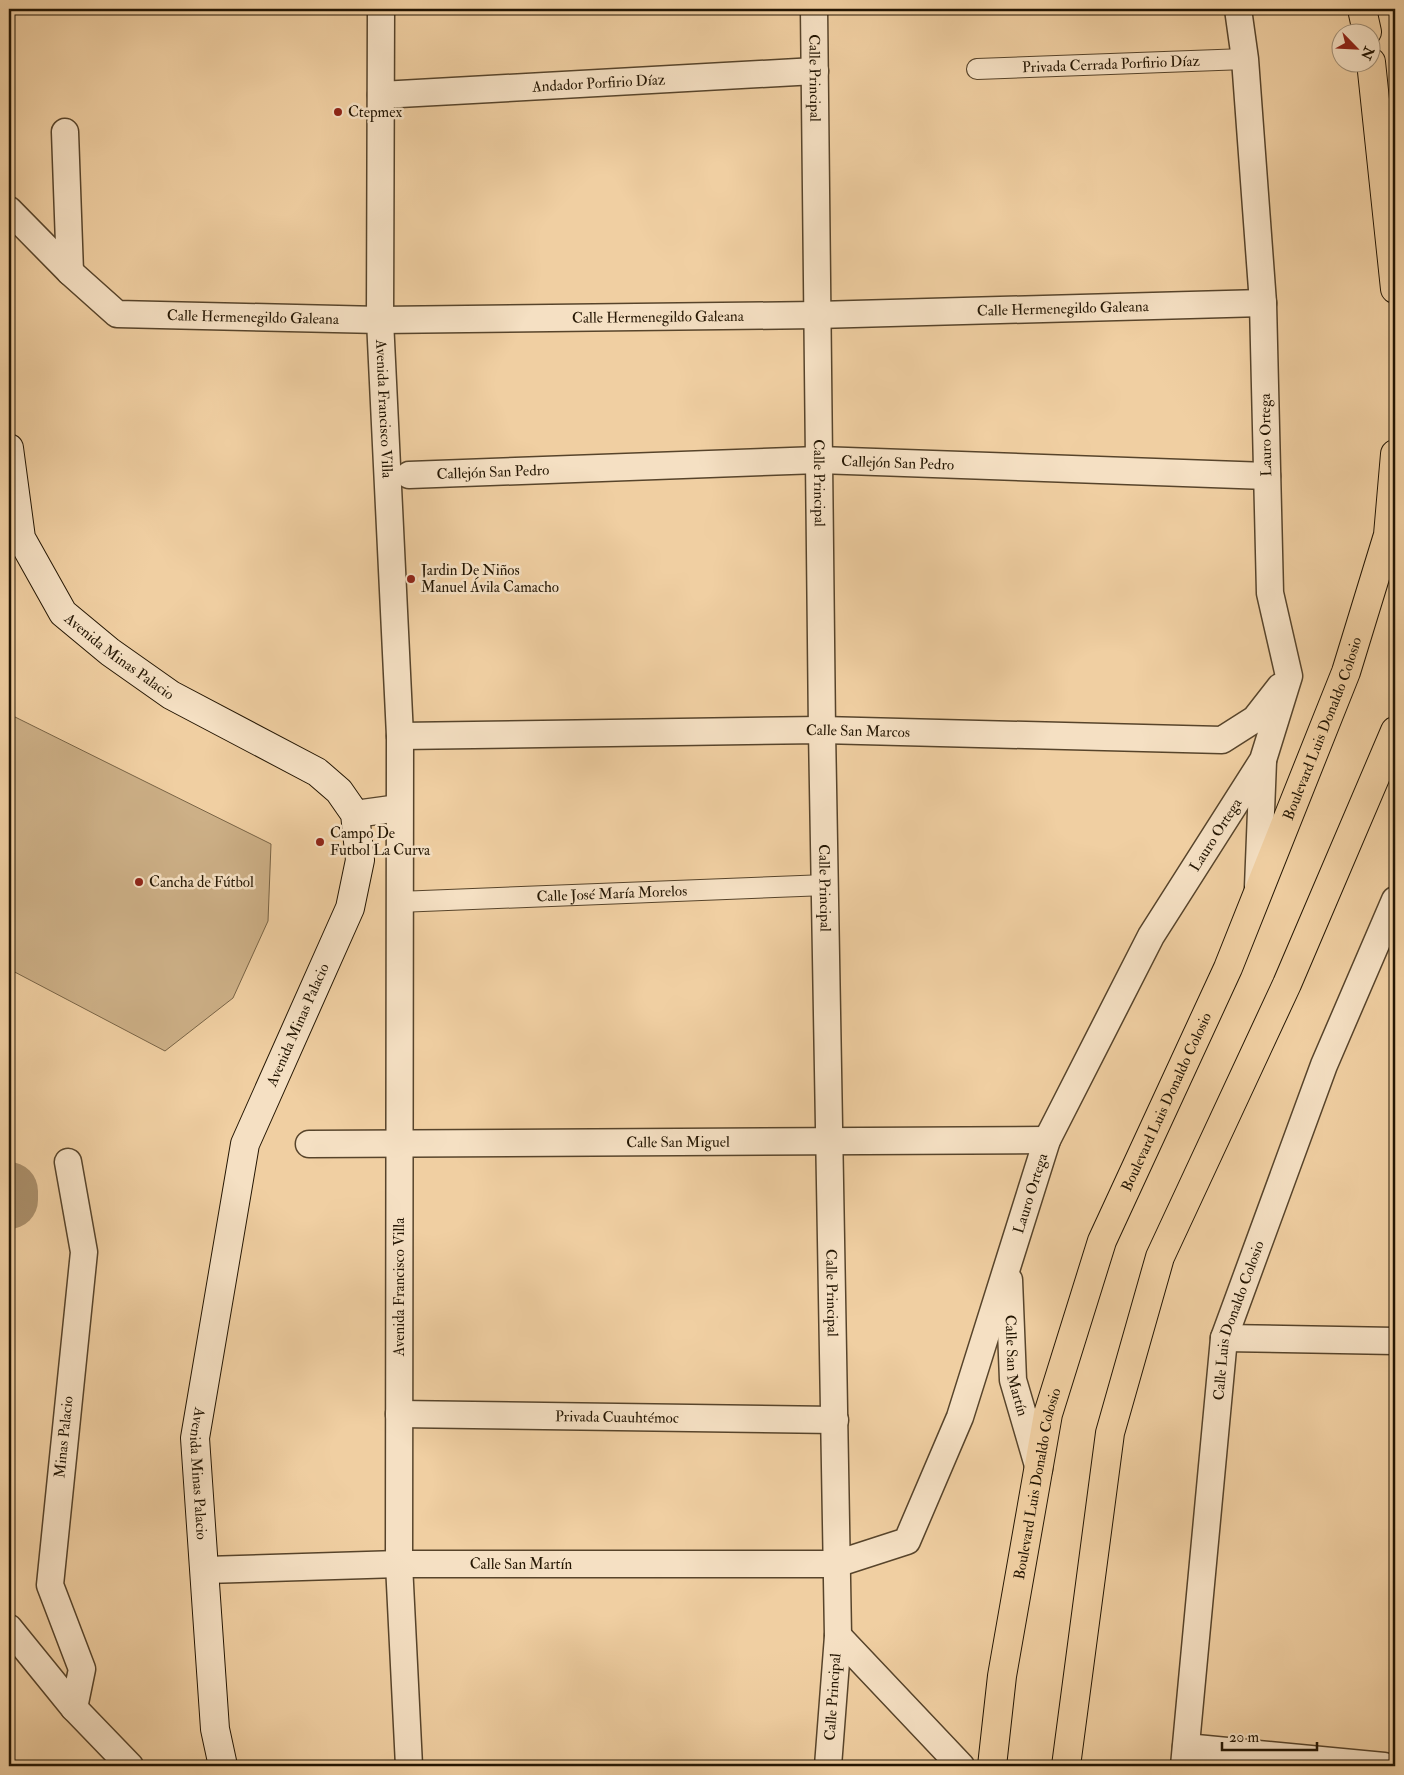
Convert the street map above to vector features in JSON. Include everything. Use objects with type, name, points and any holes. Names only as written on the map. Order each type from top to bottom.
[{"type":"highway","points":[[1362,9],[1365,22]]},
{"type":"highway","points":[[1372,72],[1395,289]]},
{"type":"highway","name":"Boulevard Luis Donaldo Colosio","points":[[992,1766],[1002,1676],[1048,1414],[1102,1240],[1228,968],[1346,672],[1388,536],[1395,454]]},
{"type":"highway","points":[[1066,1766],[1110,1433],[1160,1257],[1287,984],[1395,731]]},
{"type":"main road","name":"Avenida Minas Palacio","points":[[9,448],[21,538],[63,613],[110,652],[171,694],[317,772],[339,791],[356,814],[360,860],[350,908],[245,1144],[195,1438],[206,1570],[215,1730],[224,1766]]},
{"type":"street","name":"Avenida Francisco Villa","points":[[382,9],[380,320],[400,736],[398,902],[399,1564],[409,1766]]},
{"type":"street","name":"Calle Principal","points":[[814,9],[822,730],[838,1636],[828,1766]]},
{"type":"street","name":"Lauro Ortega","points":[[836,1564],[907,1541],[960,1417],[1047,1140],[1151,936],[1263,760],[1289,676],[1270,593],[1263,302],[1245,59],[1238,9]]},
{"type":"street","name":"Privada Cerrada Porfirio Díaz","points":[[977,69],[1245,59]]},
{"type":"street","name":"Andador Porfirio Díaz","points":[[381,95],[815,71]]},
{"type":"street","points":[[65,132],[70,272]]},
{"type":"street","name":"Calle Hermenegildo Galeana","points":[[9,210],[70,272],[117,314],[380,320],[817,316],[1263,302]]},
{"type":"street","name":"Callejón San Pedro","points":[[408,475],[819,460],[1267,476]]},
{"type":"street","name":"Calle San Marcos","points":[[400,736],[822,730],[1222,740],[1255,719],[1289,676]]},
{"type":"street","points":[[1258,894],[1263,760]]},
{"type":"street","points":[[356,814],[399,808]]},
{"type":"street","name":"Calle José María Morelos","points":[[398,902],[826,885]]},
{"type":"street","name":"Calle Luis Donaldo Colosio","points":[[1185,1757],[1224,1338],[1324,1065],[1395,900]]},
{"type":"street","name":"Calle San Miguel","points":[[309,1144],[1047,1140]]},
{"type":"street","name":"Minas Palacio","points":[[68,1162],[84,1252],[50,1584],[82,1669],[74,1708]]},
{"type":"street","name":"Calle San Martín","points":[[1009,1261],[1014,1380],[1039,1469]]},
{"type":"street","points":[[1224,1338],[1395,1341]]},
{"type":"street","name":"Privada Cuauhtémoc","points":[[399,1414],[834,1420]]},
{"type":"street","name":"Calle San Martín","points":[[206,1570],[399,1564],[836,1564]]},
{"type":"street","points":[[9,1628],[74,1708],[130,1766]]},
{"type":"street","points":[[838,1636],[961,1766]]},
{"type":"street","points":[[1185,1757],[1384,1766]]},
{"type":"shaded area","name":"Cancha de Fútbol","points":[[9,714],[271,844],[268,921],[233,998],[165,1051],[9,969]]},
{"type":"waterway","points":[[9,1191],[9,1200]]},
{"type":"place","name":"Ctepmex","points":[[338,112]]},
{"type":"place","name":"Jardin De Niños Manuel Ávila Camacho","points":[[411,579]]},
{"type":"place","name":"Campo De Futbol La Curva","points":[[320,842]]},
{"type":"place","name":"Cancha de Fútbol","points":[[139,882]]}]
